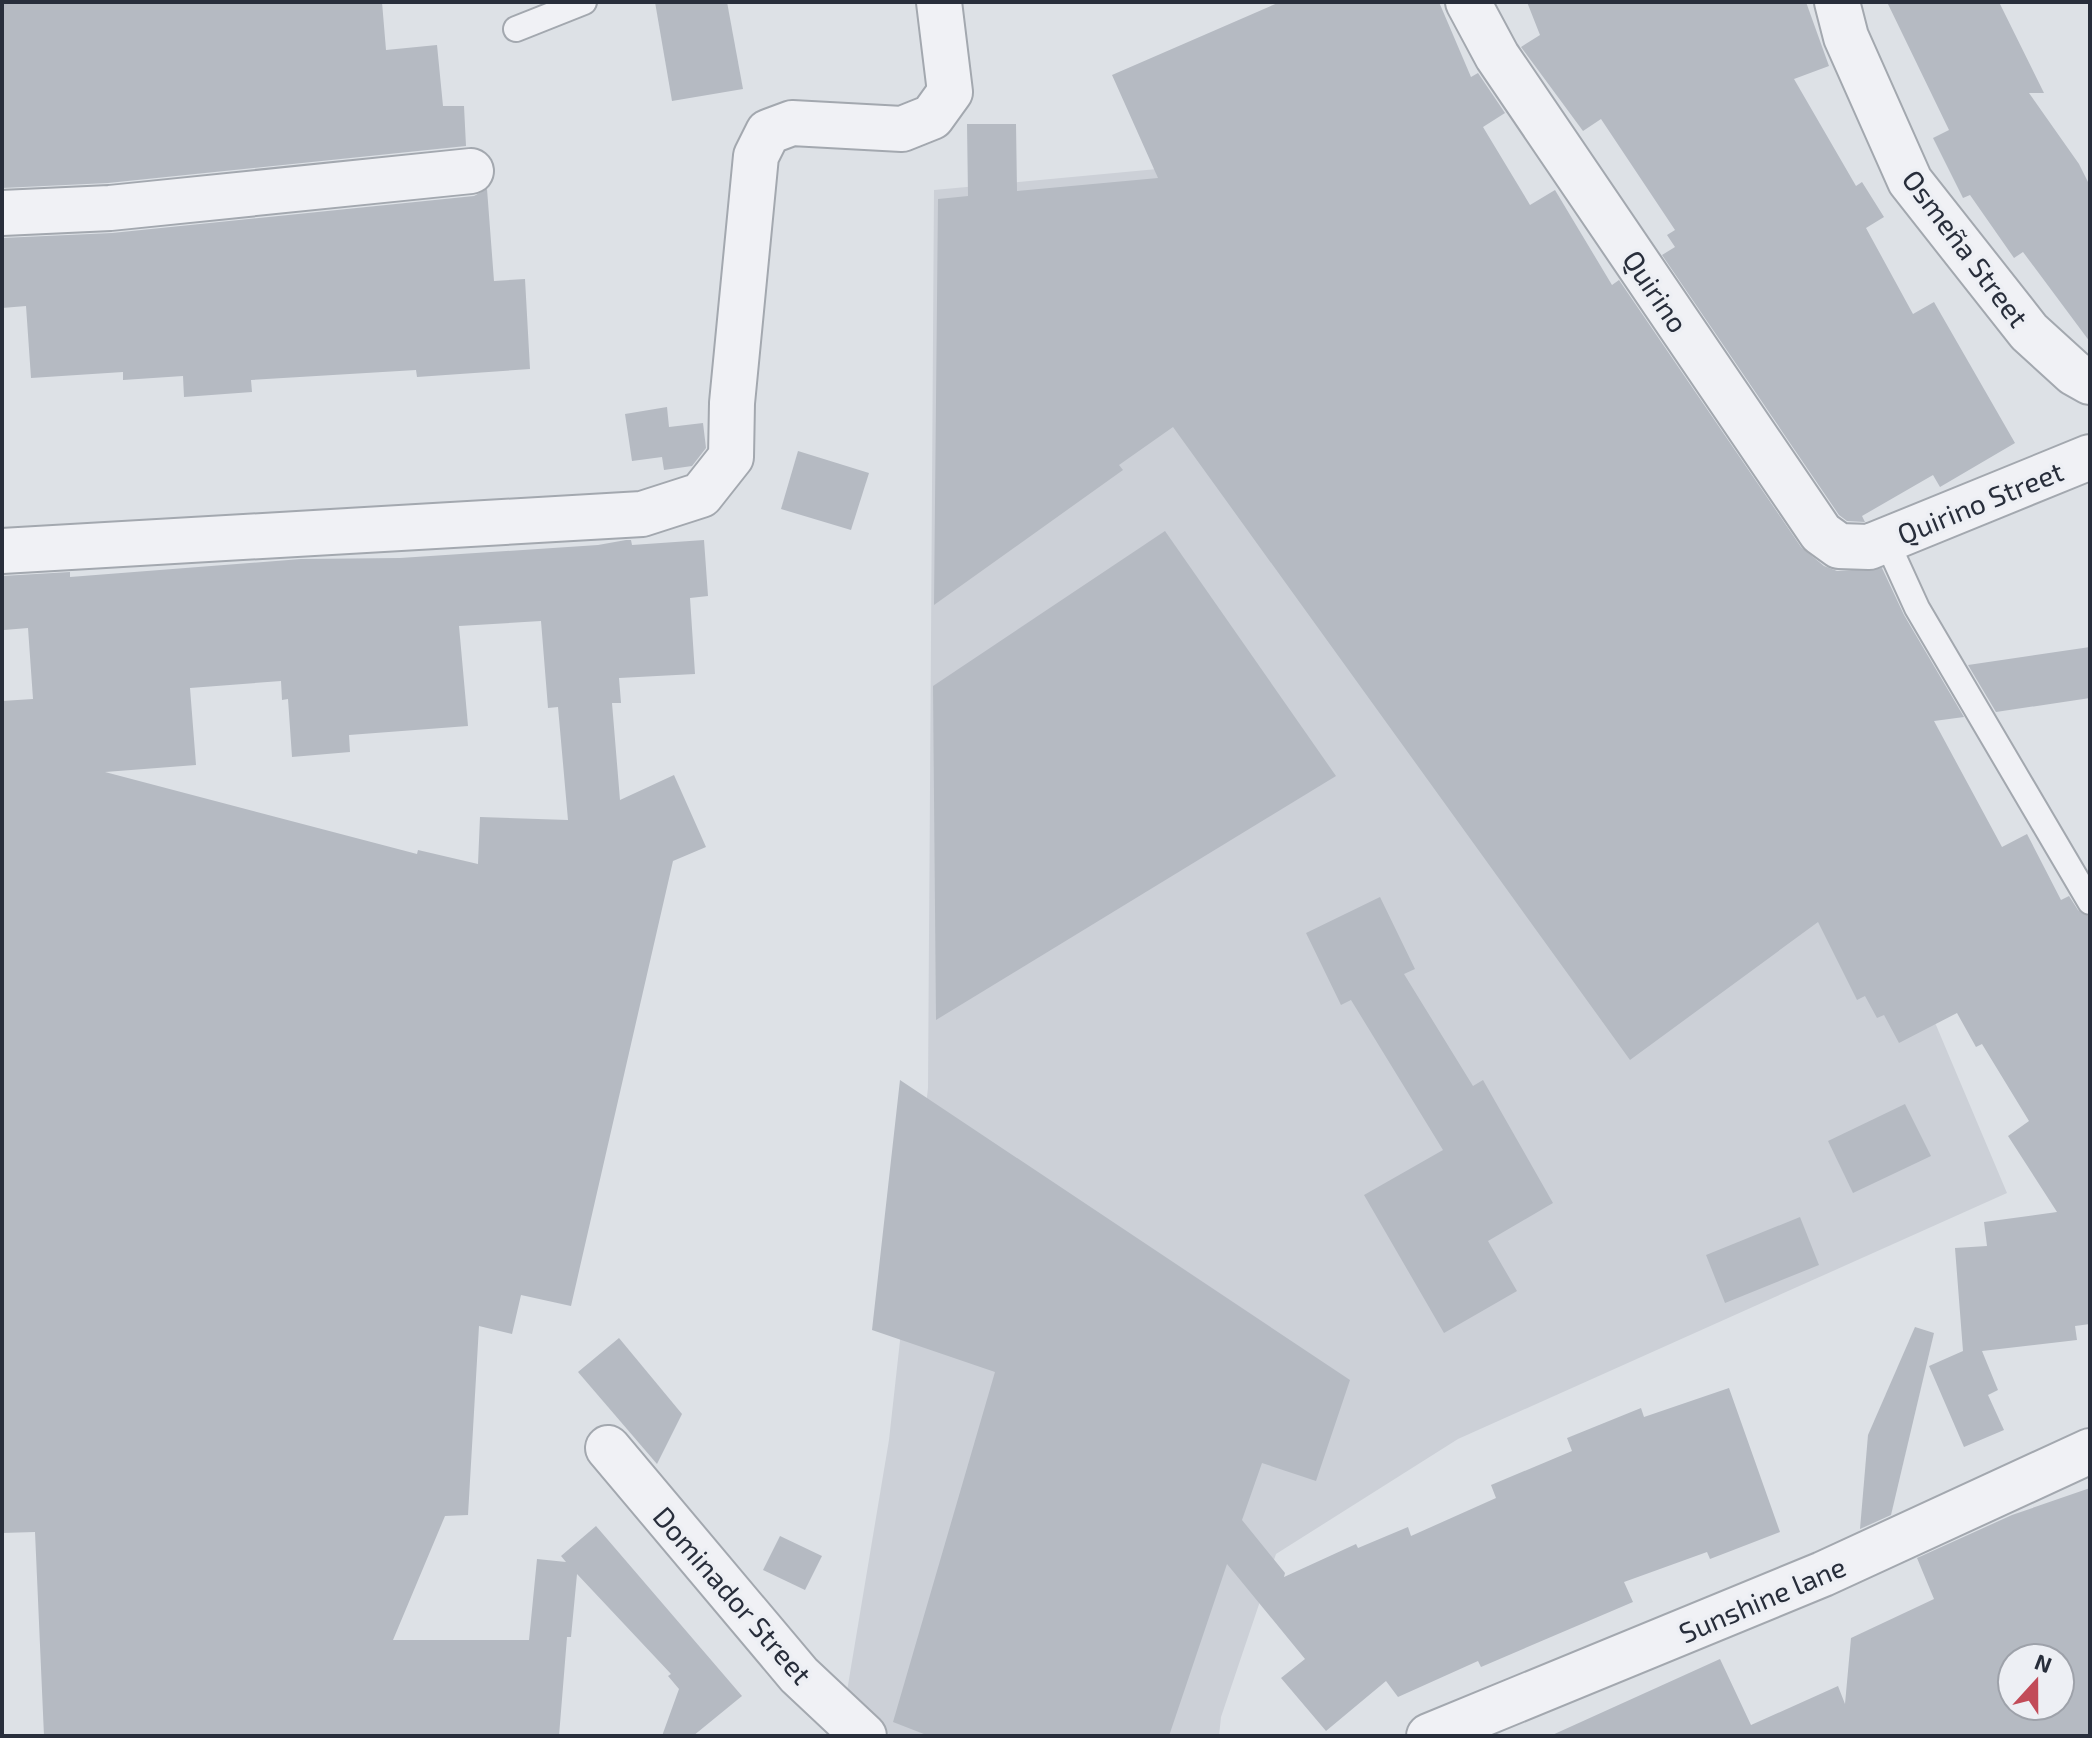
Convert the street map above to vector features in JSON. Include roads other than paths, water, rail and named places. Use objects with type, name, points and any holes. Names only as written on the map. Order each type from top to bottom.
[{"type":"street","points":[[2,551],[642,514],[701,495],[731,457],[732,403],[756,156],[768,132],[792,123],[902,129],[932,117],[950,92],[939,2]]},
{"type":"street","name":"Quirino","points":[[1468,2],[1497,56],[1821,533],[1839,546],[1878,543]]},
{"type":"street","name":"Osmeña Street","points":[[1837,2],[1846,37],[1910,181],[2029,332],[2074,373],[2090,382]]},
{"type":"street","points":[[2,213],[110,208],[471,171]]},
{"type":"street","name":"Quirino Street","points":[[1878,543],[2090,457]]},
{"type":"street","name":"Dominador Street","points":[[608,1448],[799,1675],[864,1736]]},
{"type":"street","name":"Sunshine lane","points":[[1429,1736],[1823,1574],[2090,1451]]},
{"type":"lane","points":[[516,29],[584,2]]},
{"type":"lane","points":[[1878,543],[2090,902]]}]
